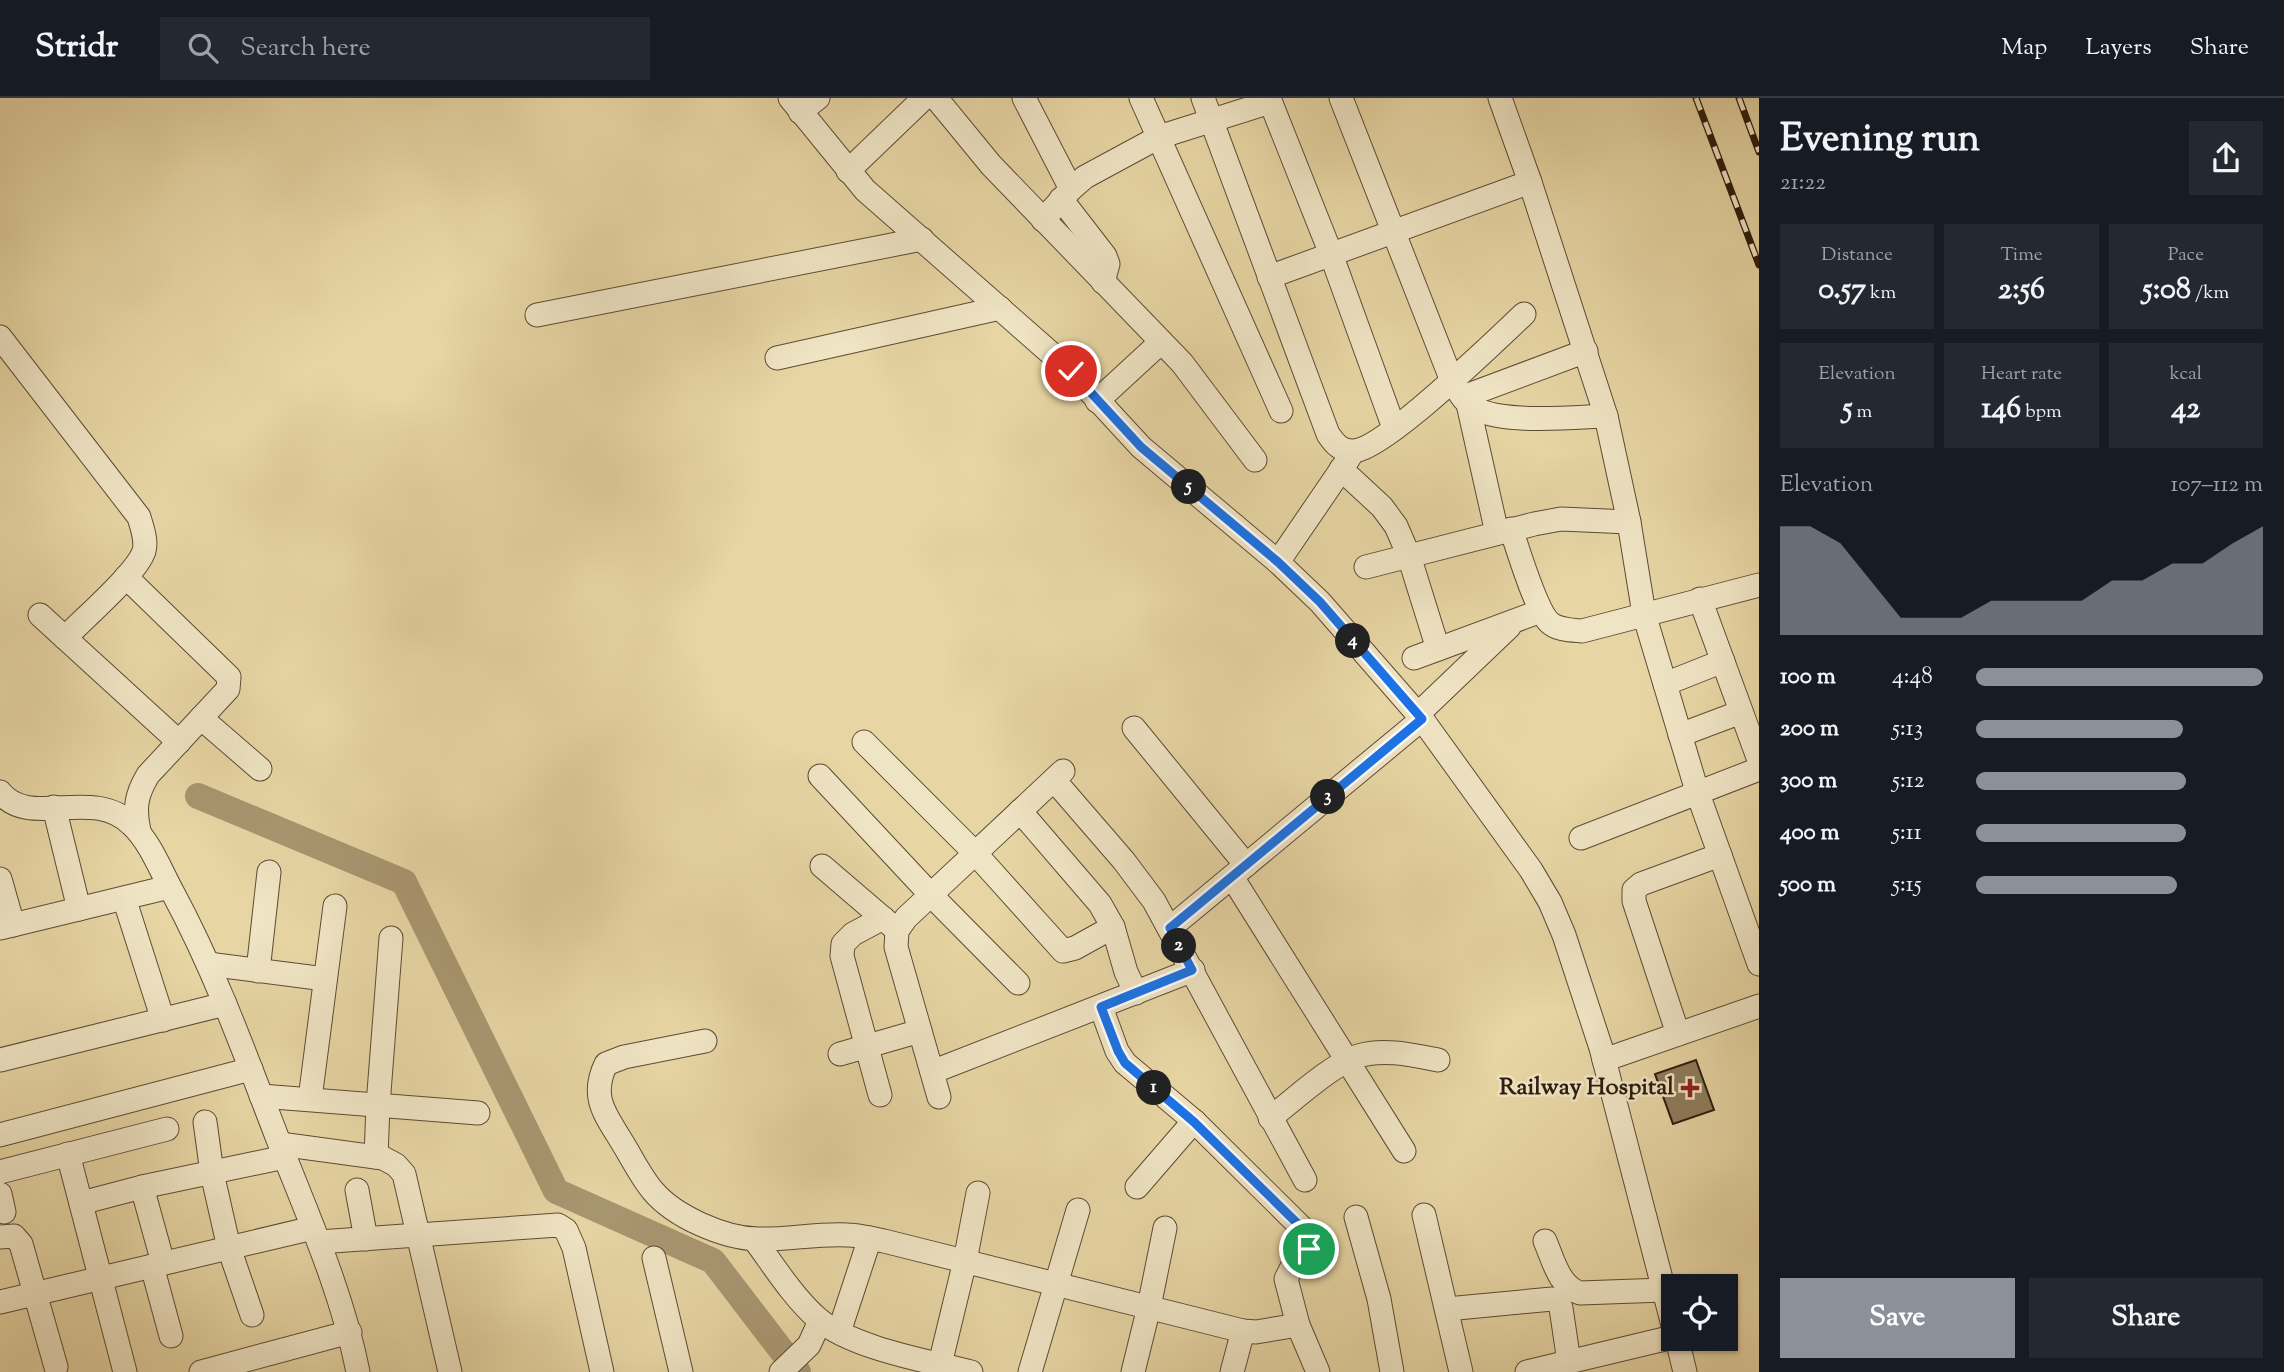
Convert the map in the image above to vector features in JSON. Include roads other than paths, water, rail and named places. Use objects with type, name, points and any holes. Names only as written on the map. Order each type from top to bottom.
[{"type":"street","points":[[848,171],[924,98]]},
{"type":"street","points":[[936,98],[991,165],[1182,363],[1255,460]]},
{"type":"street","points":[[1024,98],[1066,194],[1105,256],[1108,264],[1103,282]]},
{"type":"street","points":[[1141,98],[1281,411]]},
{"type":"street","points":[[1203,98],[1328,434],[1335,444],[1343,449],[1347,460],[1390,517],[1409,555],[1438,649]]},
{"type":"street","points":[[1341,98],[1393,232],[1461,394],[1504,531],[1541,611],[1550,623],[1564,629],[1582,631],[1759,585]]},
{"type":"street","points":[[1500,98],[1606,416],[1629,522],[1644,614],[1698,792],[1759,964]]},
{"type":"street","points":[[1043,220],[1085,177],[1159,137],[1269,100],[1331,254],[1394,428]]},
{"type":"street","points":[[803,103],[848,171],[865,190],[1071,371],[1141,447],[1278,562],[1320,602],[1420,716],[1531,870],[1564,935],[1604,1060],[1661,1278]]},
{"type":"street","points":[[1269,276],[1530,182]]},
{"type":"street","points":[[537,315],[922,239]]},
{"type":"street","points":[[778,358],[1000,307]]},
{"type":"street","points":[[1461,394],[1524,314]]},
{"type":"street","points":[[0,337],[139,517],[144,536],[144,550],[136,565],[65,638]]},
{"type":"street","points":[[1097,401],[1161,342]]},
{"type":"street","points":[[1278,562],[1347,460],[1362,448],[1394,428],[1461,394],[1586,351]]},
{"type":"street","points":[[1461,394],[1486,413],[1511,418],[1606,416]]},
{"type":"street","points":[[1366,566],[1561,519],[1629,522]]},
{"type":"street","points":[[126,577],[229,677],[228,689],[148,775],[138,810],[169,887],[208,964],[283,1150],[350,1332],[358,1372]]},
{"type":"street","points":[[1700,599],[1759,760]]},
{"type":"street","points":[[1414,658],[1541,611]]},
{"type":"street","points":[[40,615],[179,742]]},
{"type":"street","points":[[1170,928],[1420,716],[1516,620]]},
{"type":"street","points":[[1665,684],[1723,661]]},
{"type":"street","points":[[1681,735],[1741,712]]},
{"type":"street","points":[[201,718],[260,769]]},
{"type":"street","points":[[1135,728],[1239,871],[1347,1061],[1404,1151]]},
{"type":"street","points":[[864,742],[975,853],[1063,951],[1075,948],[1113,927]]},
{"type":"street","points":[[1581,838],[1759,769]]},
{"type":"street","points":[[880,1095],[842,956],[842,944],[853,934],[890,924],[931,895],[1059,775],[1154,901],[1305,1180]]},
{"type":"street","points":[[820,776],[1018,983]]},
{"type":"street","points":[[0,792],[12,804],[25,808],[85,806],[118,813],[138,810]]},
{"type":"street","points":[[54,807],[79,909]]},
{"type":"street","points":[[1020,811],[1100,904],[1113,927],[1126,972],[1136,993]]},
{"type":"street","points":[[1678,1034],[1634,901],[1634,890],[1641,884],[1720,855]]},
{"type":"street","points":[[822,866],[890,924],[939,1097]]},
{"type":"street","points":[[258,971],[269,872]]},
{"type":"street","points":[[0,879],[6,926],[169,887]]},
{"type":"street","points":[[124,898],[163,1020]]},
{"type":"street","points":[[310,1100],[335,906]]},
{"type":"street","points":[[376,1157],[391,938]]},
{"type":"street","points":[[208,964],[326,979]]},
{"type":"street","points":[[932,1072],[1192,970]]},
{"type":"street","points":[[0,1060],[225,1004]]},
{"type":"street","points":[[1604,1060],[1759,1006]]},
{"type":"street","points":[[1101,1007],[1125,1063],[1194,1122],[1306,1234],[1309,1249],[1286,1279],[1298,1325],[1318,1372]]},
{"type":"street","points":[[840,1054],[920,1031]]},
{"type":"street","points":[[705,1041],[606,1064],[598,1092],[603,1111],[653,1191],[670,1207],[698,1223],[754,1239],[824,1235],[870,1238],[1243,1331],[1256,1332],[1298,1325]]},
{"type":"street","points":[[1270,1118],[1357,1056],[1376,1052],[1412,1054],[1438,1060]]},
{"type":"street","points":[[0,1135],[251,1069]]},
{"type":"street","points":[[261,1096],[478,1113]]},
{"type":"street","points":[[205,1122],[212,1172],[229,1248],[253,1315]]},
{"type":"street","points":[[1137,1187],[1194,1122]]},
{"type":"street","points":[[0,1172],[167,1129]]},
{"type":"street","points":[[81,1203],[212,1172],[283,1150],[376,1157],[396,1165],[404,1174],[450,1372]]},
{"type":"street","points":[[68,1154],[125,1372]]},
{"type":"street","points":[[142,1187],[171,1336]]},
{"type":"street","points":[[357,1189],[366,1239]]},
{"type":"street","points":[[940,1364],[978,1193]]},
{"type":"street","points":[[1030,1372],[1078,1210]]},
{"type":"street","points":[[1424,1214],[1461,1372]]},
{"type":"street","points":[[1356,1217],[1379,1299],[1392,1372]]},
{"type":"street","points":[[0,1302],[229,1248],[316,1235],[366,1239],[558,1225],[566,1230],[574,1248],[602,1372]]},
{"type":"street","points":[[1133,1372],[1165,1228]]},
{"type":"street","points":[[0,1237],[14,1236],[21,1244],[56,1367]]},
{"type":"street","points":[[780,1372],[830,1326],[870,1238]]},
{"type":"street","points":[[754,1239],[804,1305],[830,1326],[881,1348],[971,1372]]},
{"type":"street","points":[[1545,1241],[1565,1285],[1572,1291],[1661,1290]]},
{"type":"street","points":[[654,1258],[681,1372]]},
{"type":"street","points":[[1447,1309],[1556,1300],[1561,1308],[1569,1362]]},
{"type":"street","points":[[1232,1372],[1243,1331]]},
{"type":"street","points":[[202,1372],[268,1363],[350,1332]]},
{"type":"street","points":[[1527,1372],[1661,1341]]},
{"type":"street","points":[[1679,1351],[1685,1372]]},
{"type":"waterway","points":[[198,796],[404,882],[556,1191],[713,1261],[798,1372]]},
{"type":"railway","points":[[1696,98],[1759,265]]},
{"type":"railway","points":[[1739,98],[1759,152]]},
{"type":"place","name":"Railway Hospital","points":[[1690,1088]]}]
